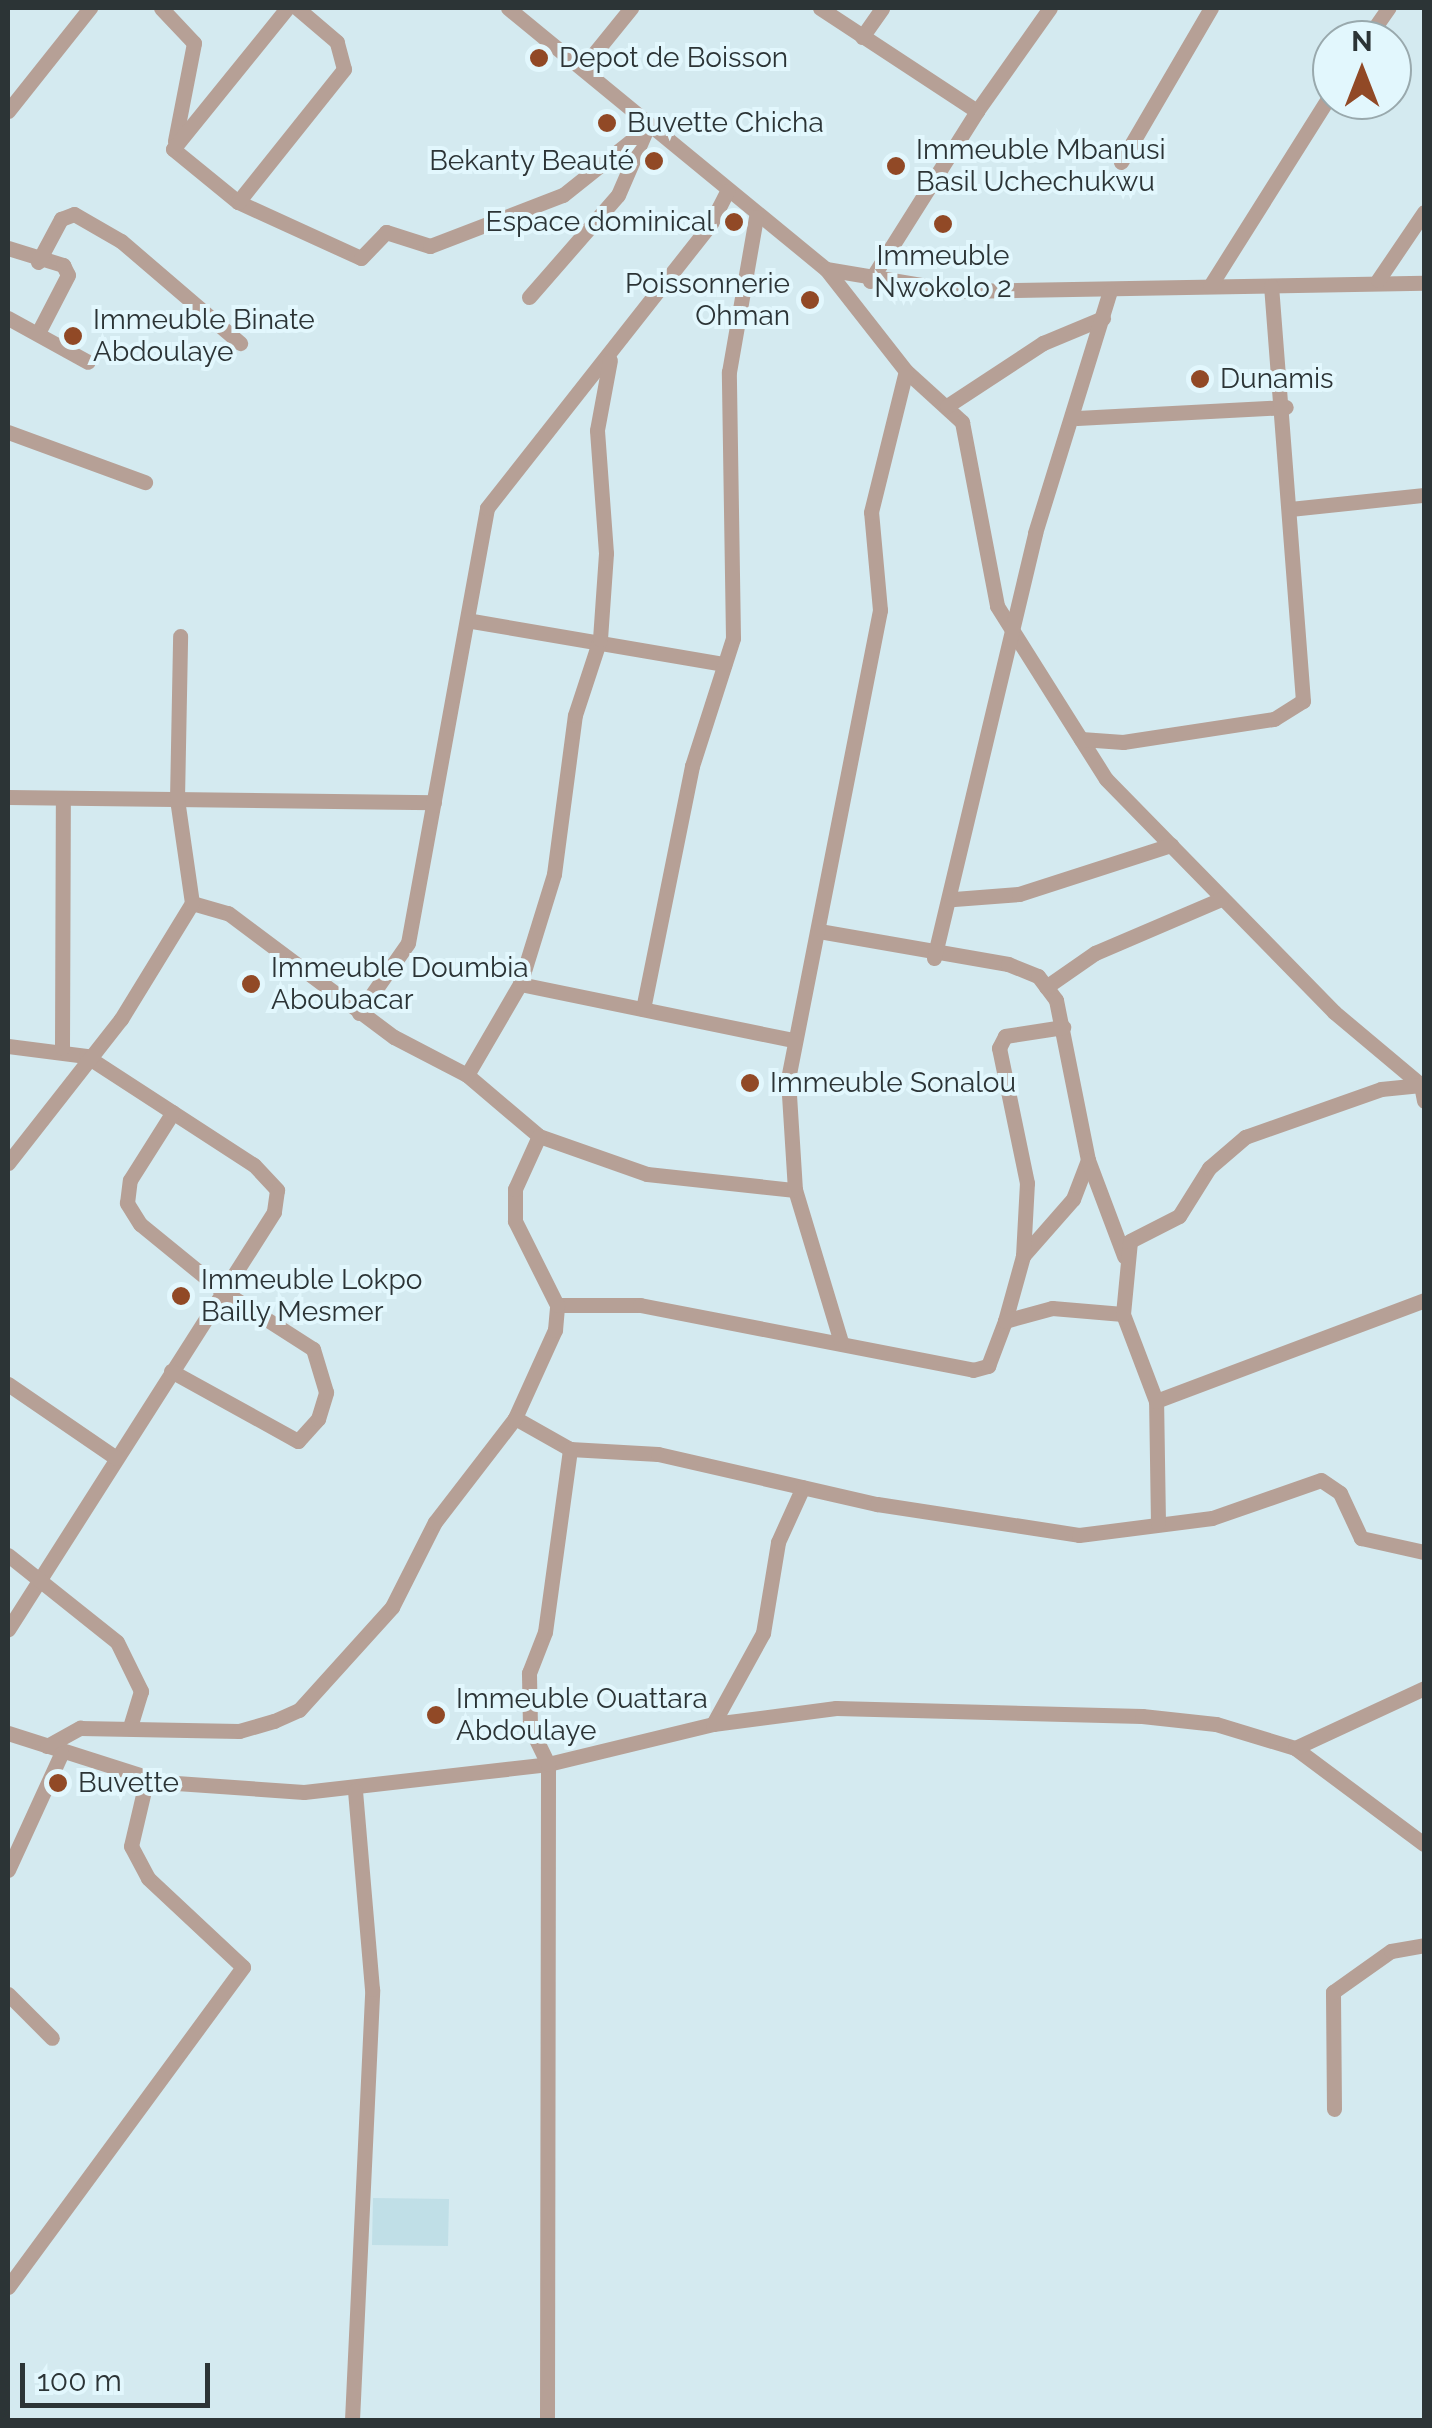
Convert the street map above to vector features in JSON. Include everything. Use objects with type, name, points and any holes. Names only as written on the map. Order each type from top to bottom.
[{"type":"street","points":[[8,111],[90,8]]},
{"type":"street","points":[[161,8],[194,43],[173,149]]},
{"type":"street","points":[[173,149],[288,8]]},
{"type":"street","points":[[238,202],[344,70],[337,42],[297,8]]},
{"type":"street","points":[[508,8],[584,66],[646,128],[756,218],[826,269],[906,371],[962,422],[1009,631],[1081,739],[1170,845],[1423,1090]]},
{"type":"street","points":[[584,66],[631,8]]},
{"type":"street","points":[[820,8],[977,111]]},
{"type":"street","points":[[862,38],[882,8]]},
{"type":"street","points":[[870,281],[977,111],[1050,8]]},
{"type":"street","points":[[1121,162],[1211,8]]},
{"type":"street","points":[[1210,286],[1314,120]]},
{"type":"street","points":[[173,149],[238,202],[345,257],[361,258],[397,230],[430,246],[563,194],[646,128]]},
{"type":"street","points":[[528,297],[618,195],[646,128]]},
{"type":"street","points":[[359,1013],[408,943],[472,621],[487,508],[612,352],[727,191]]},
{"type":"street","points":[[1378,280],[1424,212]]},
{"type":"street","points":[[38,262],[61,218],[74,214],[240,342]]},
{"type":"street","points":[[643,1009],[692,766],[733,638],[730,372],[756,218]]},
{"type":"street","points":[[8,248],[38,262],[63,265],[68,275],[40,331]]},
{"type":"street","points":[[826,269],[870,281],[1110,290],[1378,280],[1424,283]]},
{"type":"street","points":[[1081,739],[1123,742],[1294,712],[1306,680],[1290,509],[1286,406],[1271,286]]},
{"type":"street","points":[[934,958],[954,899],[1009,631],[1077,418],[1110,290]]},
{"type":"street","points":[[8,318],[40,331],[88,362]]},
{"type":"street","points":[[947,406],[1042,343],[1102,318]]},
{"type":"street","points":[[467,1074],[520,984],[554,874],[574,715],[600,639],[606,553],[597,430],[612,352]]},
{"type":"street","points":[[841,1342],[795,1190],[792,1040],[818,931],[880,610],[871,512],[906,371]]},
{"type":"street","points":[[1077,418],[1286,406]]},
{"type":"street","points":[[8,432],[145,482]]},
{"type":"street","points":[[1290,509],[1424,494]]},
{"type":"street","points":[[472,621],[600,639],[724,664]]},
{"type":"street","points":[[8,1163],[86,1056],[120,1019],[192,903],[177,799],[180,636]]},
{"type":"street","points":[[8,797],[434,802]]},
{"type":"street","points":[[62,1048],[63,798]]},
{"type":"street","points":[[954,899],[1019,894],[1170,845]]},
{"type":"street","points":[[1046,987],[1095,952],[1222,898]]},
{"type":"street","points":[[192,903],[228,913],[359,1013],[467,1074],[539,1136],[648,1174],[795,1190]]},
{"type":"street","points":[[818,931],[934,958],[1008,964],[1046,987],[1062,1027],[1088,1160],[1124,1256],[1123,1314],[1156,1400],[1158,1523]]},
{"type":"street","points":[[520,984],[792,1040]]},
{"type":"street","points":[[556,1305],[640,1305],[972,1370],[988,1366],[1023,1256],[1027,1183],[999,1048],[1005,1036],[1062,1027]]},
{"type":"street","points":[[8,1046],[62,1048],[86,1056],[173,1112],[277,1190],[274,1212],[8,1630]]},
{"type":"street","points":[[1124,1256],[1141,1233],[1185,1210],[1209,1168],[1245,1137],[1381,1089],[1423,1090]]},
{"type":"street","points":[[170,1371],[278,1438],[298,1440],[318,1420],[326,1392],[313,1349],[221,1290],[140,1224],[127,1203],[130,1180],[173,1112]]},
{"type":"street","points":[[8,1870],[54,1750],[80,1728],[131,1724],[239,1731],[300,1710],[392,1607],[435,1522],[515,1418],[540,1373],[556,1305],[515,1221],[516,1189],[539,1136]]},
{"type":"street","points":[[1023,1256],[1072,1200],[1088,1160]]},
{"type":"street","points":[[1156,1400],[1424,1300]]},
{"type":"street","points":[[1005,1321],[1052,1308],[1123,1314]]},
{"type":"street","points":[[8,1384],[116,1458]]},
{"type":"street","points":[[515,1418],[570,1448],[658,1454],[802,1487],[1079,1535],[1134,1534],[1158,1523],[1212,1518],[1321,1480],[1340,1493],[1361,1538],[1424,1552]]},
{"type":"street","points":[[546,2420],[548,1764],[530,1727],[529,1674],[545,1632],[570,1448]]},
{"type":"street","points":[[713,1724],[763,1633],[778,1542],[802,1487]]},
{"type":"street","points":[[8,1555],[117,1642],[140,1691],[131,1724]]},
{"type":"street","points":[[1294,1748],[1424,1688]]},
{"type":"street","points":[[8,1736],[148,1778],[355,1791],[548,1764],[713,1724],[836,1708],[998,1707],[1216,1724],[1294,1748],[1424,1844]]},
{"type":"street","points":[[8,2288],[243,1967],[148,1878],[131,1846],[148,1778]]},
{"type":"street","points":[[352,2420],[372,1989],[355,1791]]},
{"type":"street","points":[[1334,2109],[1332,1992],[1391,1951],[1424,1945]]},
{"type":"street","points":[[11,2005],[52,2038]]},
{"type":"shaded area","points":[[373,2198],[449,2199],[448,2246],[372,2245]]},
{"type":"place","name":"Depot de Boisson","points":[[539,58]]},
{"type":"place","name":"Buvette Chicha","points":[[607,123]]},
{"type":"place","name":"Bekanty Beauté","points":[[654,161]]},
{"type":"place","name":"Immeuble Mbanusi Basil Uchechukwu","points":[[896,166]]},
{"type":"place","name":"Espace dominical","points":[[734,222]]},
{"type":"place","name":"Immeuble Nwokolo 2","points":[[943,224]]},
{"type":"place","name":"Poissonnerie Ohman","points":[[810,300]]},
{"type":"place","name":"Immeuble Binate Abdoulaye","points":[[73,336]]},
{"type":"place","name":"Dunamis","points":[[1200,379]]},
{"type":"place","name":"Immeuble Doumbia Aboubacar","points":[[251,984]]},
{"type":"place","name":"Immeuble Sonalou","points":[[750,1083]]},
{"type":"place","name":"Immeuble Lokpo Bailly Mesmer","points":[[181,1296]]},
{"type":"place","name":"Immeuble Ouattara Abdoulaye","points":[[436,1715]]},
{"type":"place","name":"Buvette","points":[[58,1783]]}]
